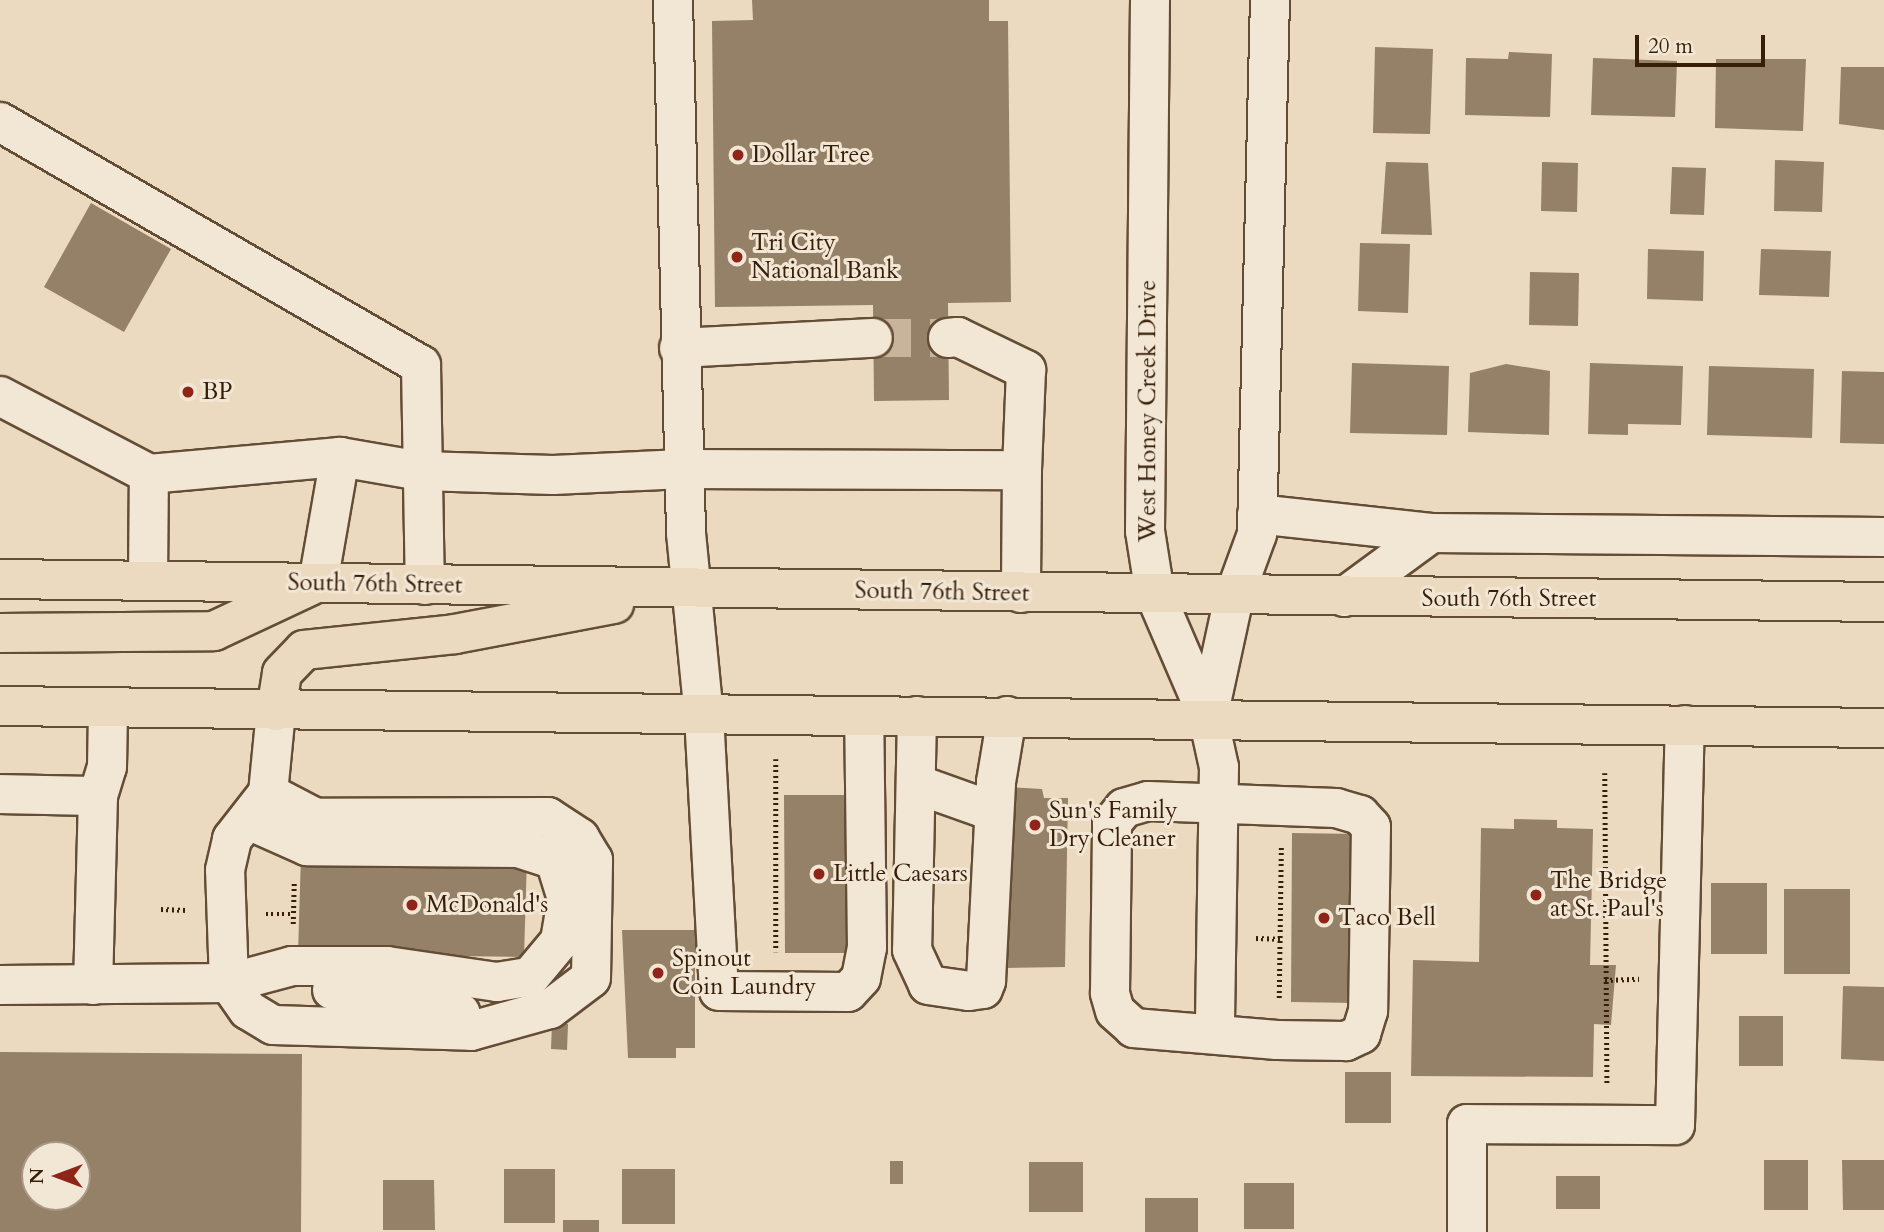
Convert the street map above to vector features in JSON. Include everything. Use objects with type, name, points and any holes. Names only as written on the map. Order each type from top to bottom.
[{"type":"main road","name":"South 76th Street","points":[[0,579],[1234,597],[1884,602]]},
{"type":"main road","points":[[0,633],[214,631],[318,583]]},
{"type":"main road","points":[[276,711],[282,673],[304,650],[455,634],[688,590]]},
{"type":"main road","points":[[0,706],[704,715],[1208,717],[1884,728]]},
{"type":"street","points":[[673,0],[679,348],[688,590],[704,715],[719,991],[848,992],[861,978],[867,948],[864,716]]},
{"type":"street","name":"West Honey Creek Drive","points":[[1150,0],[1145,531],[1155,594],[1208,717]]},
{"type":"street","points":[[1215,1031],[1222,801],[1208,717],[1234,597],[1257,534],[1270,0]]},
{"type":"street","points":[[0,122],[421,365],[425,585]]},
{"type":"street","points":[[948,338],[958,337],[1026,370],[1021,470],[1021,593]]},
{"type":"street","points":[[679,348],[873,338]]},
{"type":"street","points":[[0,396],[149,474],[340,457],[421,471],[553,475],[683,469],[1021,470]]},
{"type":"street","points":[[318,583],[340,457]]},
{"type":"street","points":[[148,580],[149,474]]},
{"type":"street","points":[[1257,514],[1431,533],[1884,537]]},
{"type":"street","points":[[1345,597],[1431,533]]},
{"type":"street","points":[[93,985],[98,796],[107,767],[108,708]]},
{"type":"street","points":[[258,807],[316,818],[548,817],[580,838],[593,860],[591,978],[550,1009],[471,1031],[274,1025],[248,1010],[229,983],[225,870],[232,839],[258,807],[276,711]]},
{"type":"street","points":[[917,716],[912,950],[928,985],[983,989],[994,812],[1007,716]]},
{"type":"street","points":[[1467,1232],[1468,1124],[1675,1125],[1685,725]]},
{"type":"street","points":[[916,784],[994,812]]},
{"type":"street","points":[[0,794],[98,796]]},
{"type":"street","points":[[1148,801],[1222,801],[1336,808],[1360,815],[1371,827],[1368,1011],[1361,1034],[1346,1041],[1215,1031],[1135,1028],[1115,1011],[1110,993],[1112,823],[1124,808],[1148,801]]},
{"type":"street","points":[[0,985],[229,983],[383,993],[458,1013],[493,1005],[530,976],[561,941],[567,900],[555,860],[518,848],[307,846],[258,807]]},
{"type":"street","points":[[229,983],[292,967],[387,967],[497,982],[530,976]]},
{"type":"path","points":[[776,760],[776,991]]},
{"type":"path","points":[[1593,1089],[1607,1088],[1605,773]]},
{"type":"path","points":[[1279,999],[1281,837]]},
{"type":"path","points":[[292,967],[294,876]]},
{"type":"building","points":[[752,0],[989,0],[989,21],[1008,21],[1011,302],[948,303],[949,400],[874,401],[873,305],[715,307],[712,21],[753,20]]},
{"type":"building","points":[[1375,47],[1433,49],[1430,134],[1373,133]]},
{"type":"building","points":[[1509,52],[1552,54],[1550,117],[1465,115],[1466,58],[1508,59]]},
{"type":"building","points":[[1593,58],[1677,61],[1675,117],[1591,115]]},
{"type":"building","points":[[1716,59],[1806,59],[1803,131],[1715,128]]},
{"type":"building","points":[[1841,67],[1884,67],[1884,130],[1839,124]]},
{"type":"building","points":[[1775,160],[1824,162],[1822,212],[1774,211]]},
{"type":"building","points":[[1386,162],[1428,163],[1432,235],[1381,234]]},
{"type":"building","points":[[1542,162],[1578,163],[1577,212],[1541,211]]},
{"type":"building","points":[[1672,167],[1706,168],[1704,215],[1670,214]]},
{"type":"building","points":[[91,203],[171,249],[124,332],[44,287]]},
{"type":"building","points":[[1360,243],[1410,244],[1408,313],[1358,311]]},
{"type":"building","points":[[1648,249],[1704,251],[1703,301],[1647,299]]},
{"type":"building","points":[[1761,249],[1831,251],[1829,297],[1759,295]]},
{"type":"building","points":[[1530,272],[1579,273],[1578,326],[1529,325]]},
{"type":"building","points":[[1352,363],[1449,366],[1447,435],[1350,433]]},
{"type":"building","points":[[1590,363],[1683,366],[1681,425],[1628,424],[1628,435],[1588,434]]},
{"type":"building","points":[[1506,364],[1550,371],[1549,435],[1468,432],[1470,373]]},
{"type":"building","points":[[1709,366],[1814,369],[1812,438],[1707,435]]},
{"type":"building","points":[[1842,371],[1884,372],[1884,444],[1840,443]]},
{"type":"building","points":[[1008,787],[1042,789],[1044,798],[1068,798],[1065,967],[1006,968]]},
{"type":"building","name":"Little Caesars","points":[[784,795],[853,795],[854,953],[785,953]]},
{"type":"building","name":"The Bridge at St. Paul's","points":[[1514,819],[1557,820],[1557,828],[1593,829],[1590,965],[1616,965],[1611,1025],[1594,1024],[1593,1077],[1411,1076],[1413,960],[1479,962],[1481,828],[1514,829]]},
{"type":"building","name":"Taco Bell","points":[[1292,833],[1358,834],[1357,1003],[1291,1002]]},
{"type":"building","name":"McDonald's","points":[[301,855],[527,857],[524,957],[298,954]]},
{"type":"building","points":[[1711,883],[1767,883],[1767,954],[1711,954]]},
{"type":"building","points":[[1784,889],[1850,889],[1850,974],[1784,974]]},
{"type":"building","name":"Spinout Coin Laundry","points":[[622,930],[700,930],[700,943],[695,943],[695,1048],[676,1048],[676,1058],[628,1058]]},
{"type":"building","points":[[1843,986],[1884,987],[1884,1061],[1841,1059]]},
{"type":"building","points":[[1739,1016],[1783,1016],[1783,1066],[1739,1066]]},
{"type":"building","points":[[552,1023],[568,1024],[567,1050],[551,1049]]},
{"type":"building","points":[[0,1052],[302,1054],[301,1232],[0,1232]]},
{"type":"building","points":[[1345,1072],[1391,1072],[1391,1123],[1345,1123]]},
{"type":"building","points":[[1764,1160],[1808,1160],[1808,1210],[1764,1210]]},
{"type":"building","points":[[1842,1160],[1884,1160],[1884,1210],[1843,1210]]},
{"type":"building","points":[[890,1161],[903,1161],[903,1184],[890,1184]]},
{"type":"building","points":[[1029,1162],[1083,1162],[1083,1212],[1029,1212]]},
{"type":"building","points":[[504,1169],[555,1169],[555,1223],[504,1223]]},
{"type":"building","points":[[622,1169],[675,1169],[675,1224],[622,1224]]},
{"type":"building","points":[[1556,1176],[1600,1176],[1600,1209],[1556,1209]]},
{"type":"building","points":[[383,1180],[434,1180],[435,1230],[383,1230]]},
{"type":"building","points":[[1244,1183],[1294,1183],[1294,1229],[1244,1229]]},
{"type":"building","points":[[1145,1198],[1198,1198],[1198,1232],[1145,1232]]},
{"type":"building","points":[[563,1220],[599,1220],[599,1232],[563,1232]]},
{"type":"tunnel","points":[[873,338],[948,338]]},
{"type":"place","name":"Dollar Tree","points":[[738,155]]},
{"type":"place","name":"Tri City National Bank","points":[[737,257]]},
{"type":"place","name":"BP","points":[[188,392]]},
{"type":"place","name":"Sun's Family Dry Cleaner","points":[[1035,825]]},
{"type":"place","name":"Little Caesars","points":[[819,874]]},
{"type":"place","name":"The Bridge at St. Paul's","points":[[1536,895]]},
{"type":"place","name":"McDonald's","points":[[412,905]]},
{"type":"place","name":"Taco Bell","points":[[1324,918]]},
{"type":"place","name":"Spinout Coin Laundry","points":[[658,973]]}]
